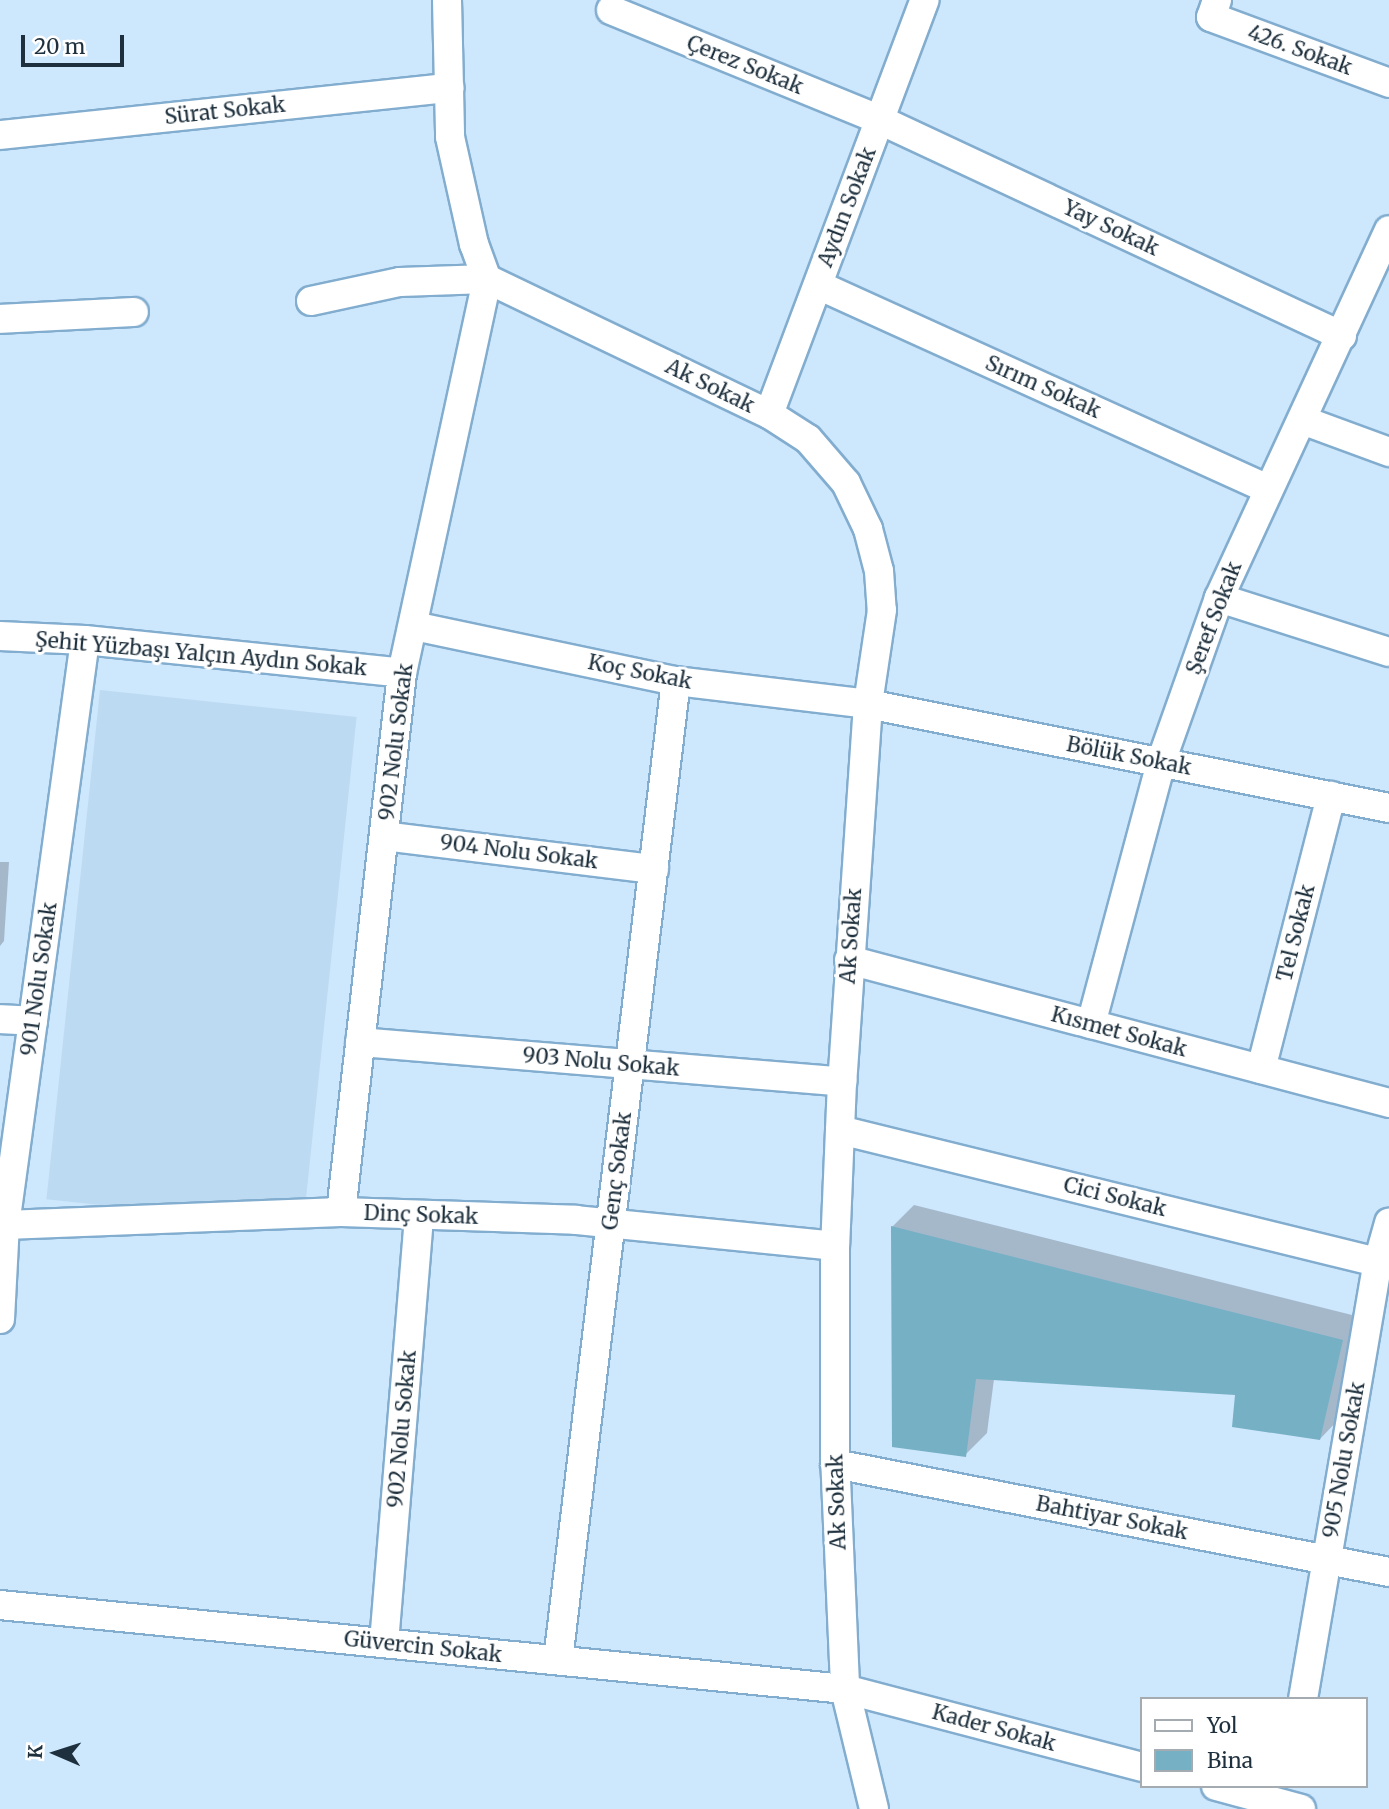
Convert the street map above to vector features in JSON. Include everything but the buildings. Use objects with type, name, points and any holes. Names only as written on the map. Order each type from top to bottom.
[{"type":"street","points":[[311,302],[400,282],[487,279],[456,172],[447,0]]},
{"type":"street","name":"Aydın Sokak","points":[[769,414],[925,0]]},
{"type":"street","name":"426. Sokak","points":[[1214,9],[1389,83]]},
{"type":"street","name":"Çerez Sokak","points":[[611,10],[880,120]]},
{"type":"street","name":"Sürat Sokak","points":[[0,135],[450,88]]},
{"type":"street","name":"Yay Sokak","points":[[880,120],[1342,336]]},
{"type":"street","name":"Şeref Sokak","points":[[1091,1024],[1161,762],[1219,598],[1386,242]]},
{"type":"street","name":"Ak Sokak","points":[[487,279],[769,414],[816,448],[846,483],[867,529],[879,571],[882,610],[868,704],[849,960],[835,1246],[835,1464],[845,1689],[874,1809]]},
{"type":"street","name":"902 Nolu Sokak","points":[[341,1212],[402,673],[487,279]]},
{"type":"street","name":"Sırım Sokak","points":[[818,285],[1268,489]]},
{"type":"street","points":[[0,319],[134,312]]},
{"type":"street","points":[[1303,420],[1389,452]]},
{"type":"street","points":[[1219,598],[1389,652]]},
{"type":"street","name":"Koç Sokak","points":[[414,626],[676,681],[868,704]]},
{"type":"street","name":"Şehit Yüzbaşı Yalçın Aydın Sokak","points":[[0,636],[85,640],[402,673]]},
{"type":"street","name":"901 Nolu Sokak","points":[[0,1320],[5,1226],[85,640]]},
{"type":"street","name":"Genç Sokak","points":[[558,1660],[676,681]]},
{"type":"street","name":"Bölük Sokak","points":[[868,704],[1389,808]]},
{"type":"street","name":"Tel Sokak","points":[[1262,1069],[1331,796]]},
{"type":"street","name":"904 Nolu Sokak","points":[[384,836],[654,869]]},
{"type":"street","name":"Kısmet Sokak","points":[[849,960],[1389,1103]]},
{"type":"street","points":[[0,1019],[33,1021]]},
{"type":"street","name":"903 Nolu Sokak","points":[[360,1042],[842,1082]]},
{"type":"street","name":"Cici Sokak","points":[[840,1130],[1384,1263]]},
{"type":"street","name":"Dinç Sokak","points":[[5,1226],[341,1212],[611,1223],[835,1246]]},
{"type":"street","name":"902 Nolu Sokak","points":[[384,1643],[419,1215]]},
{"type":"street","name":"905 Nolu Sokak","points":[[1303,1697],[1326,1560],[1384,1263],[1389,1223]]},
{"type":"street","name":"Bahtiyar Sokak","points":[[835,1464],[1389,1573]]},
{"type":"street","name":"Güvercin Sokak","points":[[0,1605],[845,1689]]},
{"type":"street","name":"Kader Sokak","points":[[845,1689],[1140,1766]]},
{"type":"street","points":[[1225,1788],[1290,1802]]},
{"type":"shaded area","points":[[100,690],[357,717],[303,1226],[46,1199]]}]
